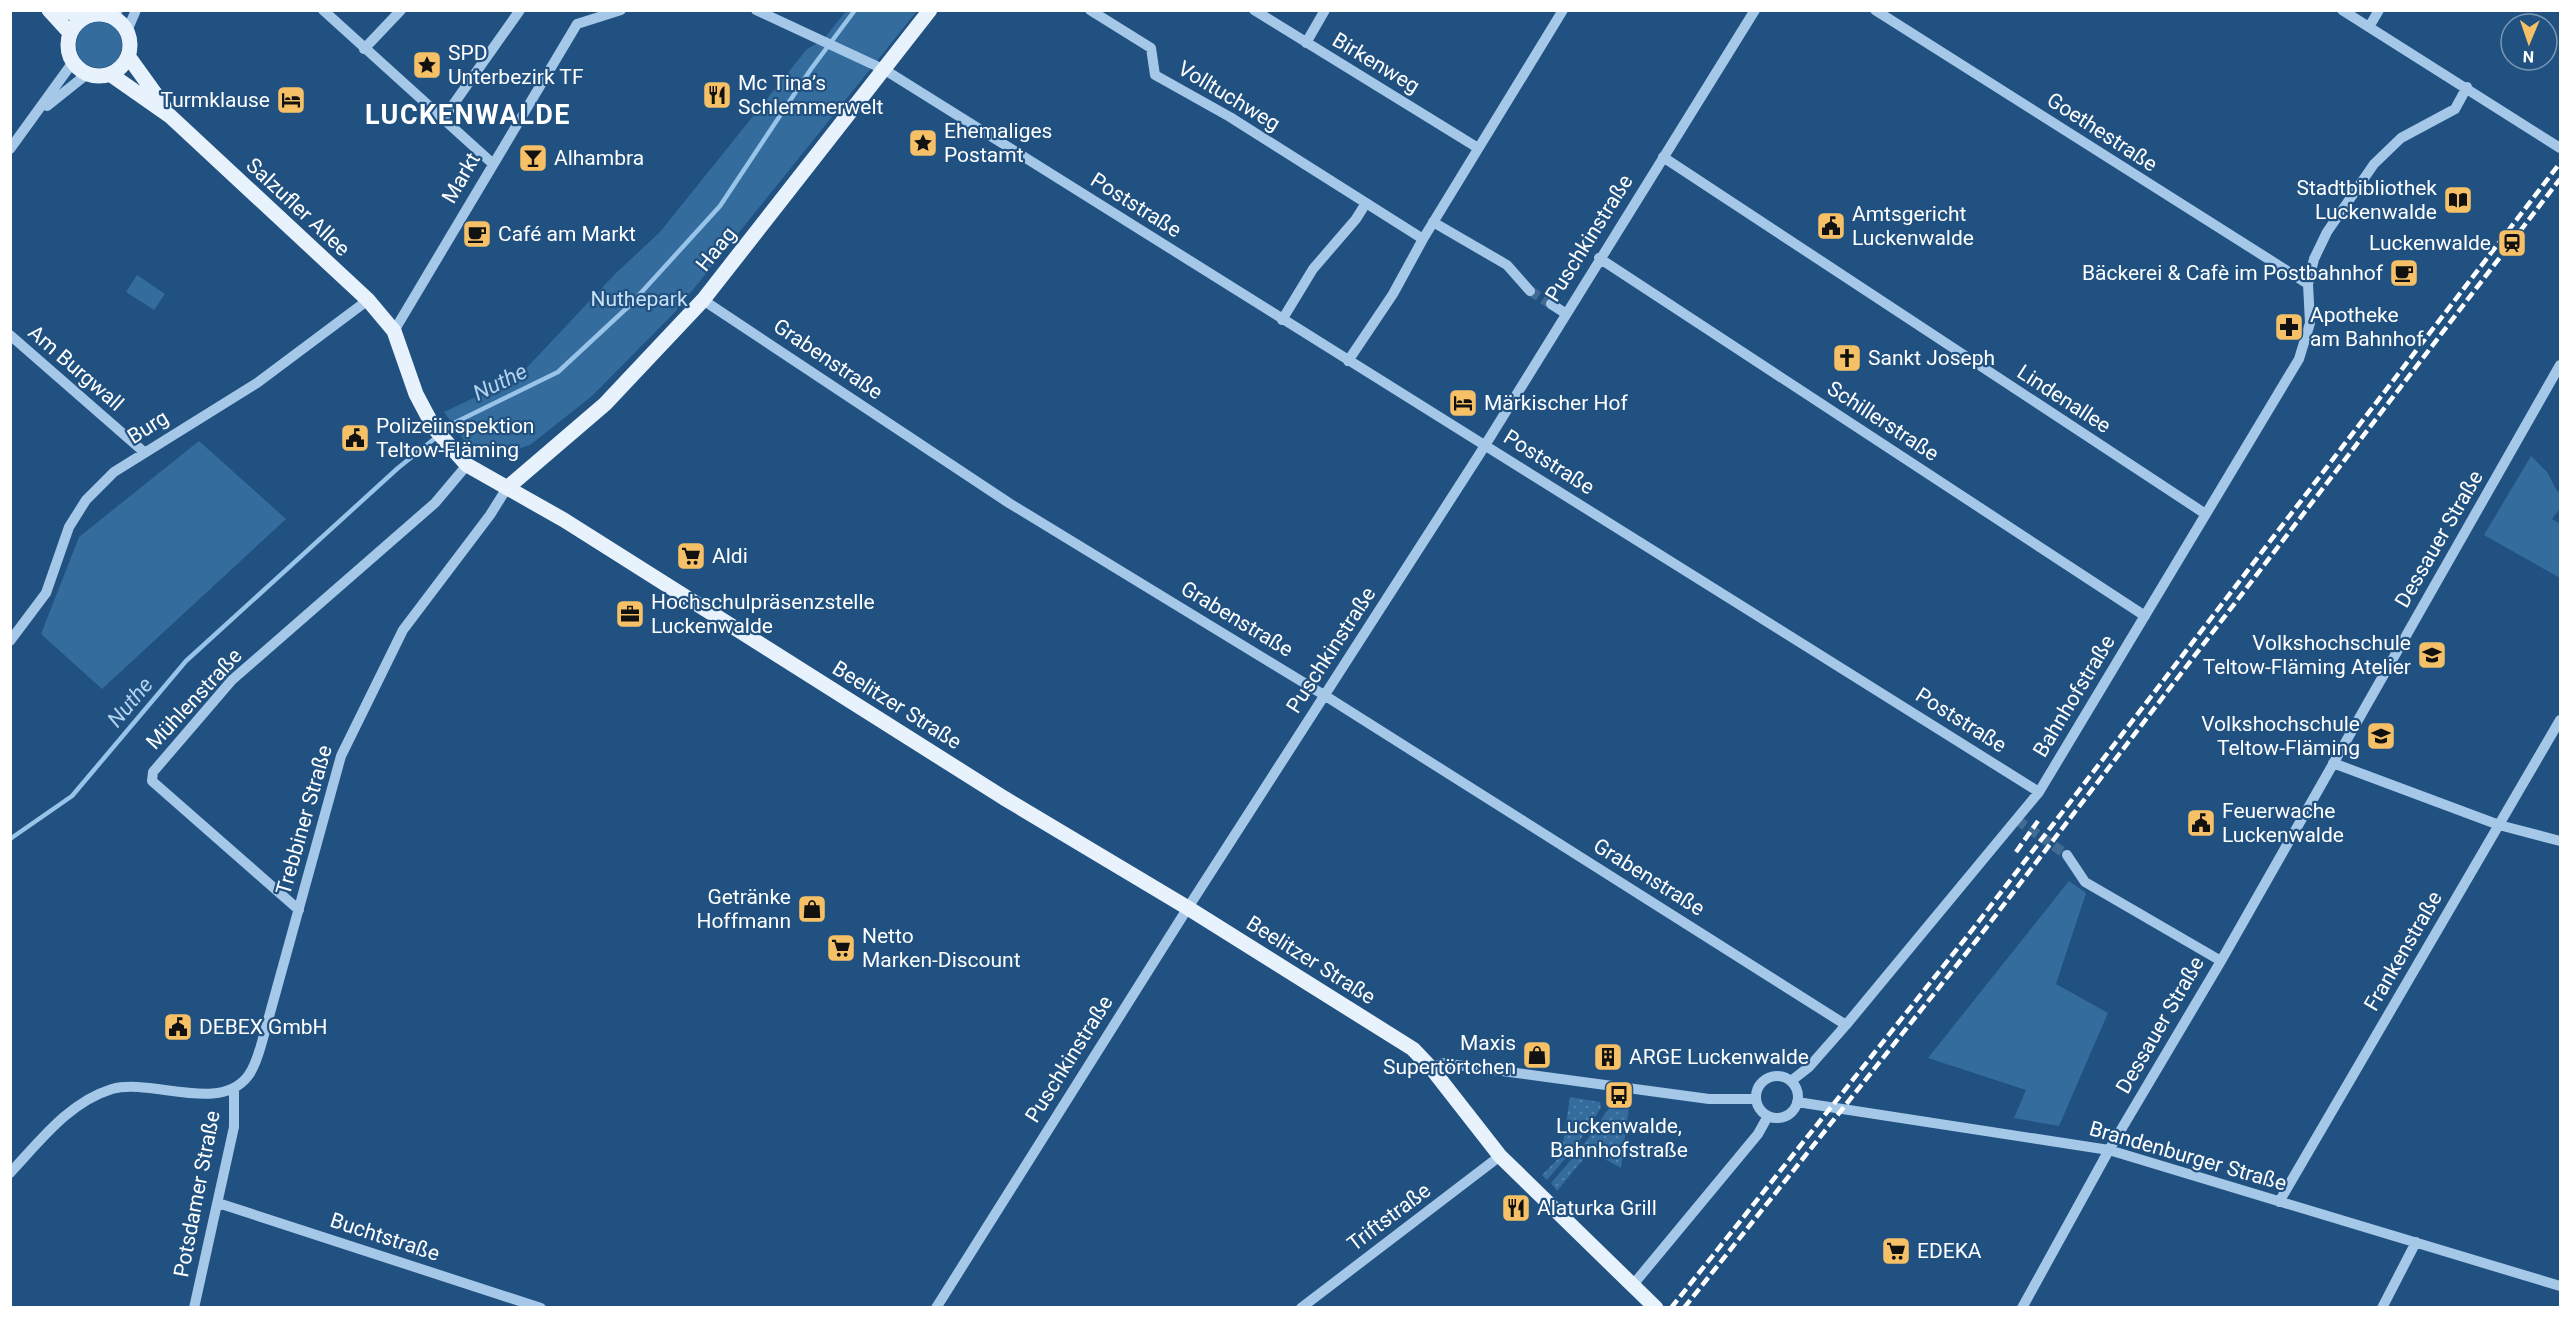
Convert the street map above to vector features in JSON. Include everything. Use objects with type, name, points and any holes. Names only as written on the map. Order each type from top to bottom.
[{"type":"main road","points":[[49,10],[70,33]]},
{"type":"main road","points":[[66,10],[82,18],[114,13],[127,31],[130,48],[128,56],[118,70],[110,74],[87,74],[73,62],[68,43],[70,33],[82,18]]},
{"type":"main road","name":"Haag","points":[[507,488],[605,404],[703,300],[930,10]]},
{"type":"main road","name":"Salzufler Allee","points":[[128,56],[170,116]]},
{"type":"main road","name":"Salzufler Allee","points":[[110,74],[170,116],[368,300],[394,331]]},
{"type":"main road","name":"Beelitzer Straße","points":[[394,331],[416,394],[434,428],[444,442],[467,465],[564,520],[1005,798],[1188,908],[1413,1049],[1432,1069],[1500,1156],[1656,1308]]},
{"type":"street","points":[[127,31],[136,10]]},
{"type":"street","points":[[323,10],[492,164]]},
{"type":"street","points":[[364,49],[401,10]]},
{"type":"street","points":[[443,119],[520,10]]},
{"type":"street","name":"Markt","points":[[394,331],[577,24],[621,10]]},
{"type":"street","points":[[756,10],[885,70]]},
{"type":"street","name":"Volltuchweg","points":[[1090,10],[1151,48],[1155,75],[1230,117],[1423,239]]},
{"type":"street","name":"Birkenweg","points":[[1254,10],[1478,148]]},
{"type":"street","points":[[1306,43],[1324,10]]},
{"type":"street","points":[[1348,361],[1393,294],[1423,239],[1563,10]]},
{"type":"street","name":"Puschkinstraße","points":[[936,1308],[1188,908],[1485,445],[1755,10]]},
{"type":"street","name":"Goethestraße","points":[[1875,10],[2308,284]]},
{"type":"street","points":[[2342,10],[2560,148]]},
{"type":"street","points":[[2369,27],[2379,10]]},
{"type":"street","points":[[10,149],[73,62]]},
{"type":"street","name":"Poststraße","points":[[885,70],[2039,792]]},
{"type":"street","points":[[38,113],[87,74]]},
{"type":"street","name":"Bahnhofstraße","points":[[1791,1081],[1809,1067],[1846,1024],[2039,792],[2204,513],[2299,359],[2310,323],[2308,284],[2314,259],[2327,232],[2374,164],[2401,138],[2455,109],[2467,87]]},
{"type":"street","name":"Lindenallee","points":[[1663,157],[2204,513]]},
{"type":"street","points":[[1282,320],[1313,269],[1356,219],[1366,203]]},
{"type":"street","points":[[1434,222],[1507,265],[1530,291]]},
{"type":"street","name":"Schillerstraße","points":[[1599,258],[2145,616]]},
{"type":"street","name":"Burg","points":[[10,641],[46,593],[69,527],[86,500],[114,472],[257,383],[368,300]]},
{"type":"street","name":"Grabenstraße","points":[[703,300],[1009,503],[1324,695],[1846,1024]]},
{"type":"street","points":[[1551,304],[1565,313]]},
{"type":"street","name":"Am Burgwall","points":[[10,335],[144,452]]},
{"type":"street","name":"Dessauer Straße","points":[[2022,1308],[2109,1150],[2221,961],[2560,365]]},
{"type":"street","name":"Mühlenstraße","points":[[299,910],[152,782],[153,772],[232,680],[435,502],[467,465]]},
{"type":"street","name":"Trebbiner Straße","points":[[234,1088],[248,1076],[257,1058],[341,756],[403,630],[490,515],[507,488]]},
{"type":"street","name":"Frankenstraße","points":[[2280,1202],[2560,720]]},
{"type":"street","points":[[2333,763],[2499,825],[2560,841]]},
{"type":"street","points":[[2067,855],[2085,882],[2221,961]]},
{"type":"street","points":[[1432,1069],[1442,1063],[1709,1099],[1756,1099]]},
{"type":"street","points":[[1778,1076],[1791,1081],[1798,1093],[1797,1102],[1789,1114],[1783,1117],[1768,1116],[1758,1106],[1756,1099],[1759,1085],[1764,1080],[1778,1076]]},
{"type":"street","points":[[10,1173],[71,1110],[93,1096],[111,1089],[134,1087],[216,1094],[234,1088]]},
{"type":"street","name":"Potsdamer Straße","points":[[194,1308],[234,1127],[234,1088]]},
{"type":"street","name":"Brandenburger Straße","points":[[1797,1102],[2109,1150],[2560,1286]]},
{"type":"street","points":[[1632,1286],[1758,1134],[1768,1116]]},
{"type":"street","name":"Triftstraße","points":[[1301,1308],[1500,1156]]},
{"type":"street","name":"Buchtstraße","points":[[218,1203],[541,1308]]},
{"type":"street","points":[[2382,1308],[2416,1242]]},
{"type":"green space","name":"Nuthepark","points":[[846,11],[917,11],[675,312],[592,396],[530,445],[495,456],[464,440],[444,412],[518,377],[615,274],[660,232],[807,49],[823,40]]},
{"type":"green space","points":[[99,22],[115,29],[122,45],[115,61],[99,68],[83,61],[76,45],[83,29]]},
{"type":"green space","points":[[137,275],[165,294],[154,310],[126,292]]},
{"type":"green space","points":[[199,441],[286,519],[102,689],[41,634],[79,537]]},
{"type":"green space","points":[[2531,456],[2547,472],[2557,491],[2560,492],[2560,508],[2552,519],[2560,524],[2560,578],[2484,535]]},
{"type":"green space","points":[[2069,881],[2086,893],[2056,984],[2108,1013],[2059,1126],[2014,1118],[2026,1090],[1928,1058]]},
{"type":"green space","points":[[1570,1097],[1600,1102],[1601,1108],[1576,1146],[1547,1180],[1542,1175],[1561,1156]]},
{"type":"green space","points":[[1612,1104],[1629,1106],[1621,1168],[1590,1151],[1557,1191],[1551,1183],[1579,1151]]},
{"type":"waterway","name":"Nuthe","points":[[10,839],[72,796],[186,661],[398,468],[454,423],[558,372],[629,306],[720,206],[811,69],[855,10]]},
{"type":"tunnel","points":[[1530,291],[1551,304]]},
{"type":"tunnel","points":[[2017,820],[2067,855]]},
{"type":"railway","points":[[1671,1308],[1969,934],[2560,163]]},
{"type":"railway","points":[[1684,1308],[1976,941],[2560,179]]},
{"type":"railway","points":[[2016,852],[2038,821]]},
{"type":"place","name":"SPD Unterbezirk TF","points":[[427,65]]},
{"type":"place","name":"Mc Tina’s Schlemmerwelt","points":[[717,95]]},
{"type":"place","name":"Turmklause","points":[[291,100]]},
{"type":"place","name":"Ehemaliges Postamt","points":[[923,143]]},
{"type":"place","name":"Alhambra","points":[[533,158]]},
{"type":"place","name":"Stadtbibliothek Luckenwalde","points":[[2458,200]]},
{"type":"place","name":"Amtsgericht Luckenwalde","points":[[1831,226]]},
{"type":"place","name":"Café am Markt","points":[[477,234]]},
{"type":"place","name":"Luckenwalde","points":[[2512,243]]},
{"type":"place","name":"Bäckerei & Cafè im Postbahnhof","points":[[2404,273]]},
{"type":"place","name":"Apotheke am Bahnhof","points":[[2289,327]]},
{"type":"place","name":"Sankt Joseph","points":[[1847,358]]},
{"type":"place","name":"Märkischer Hof","points":[[1463,403]]},
{"type":"place","name":"Polizeiinspektion Teltow-Fläming","points":[[355,438]]},
{"type":"place","name":"Aldi","points":[[691,556]]},
{"type":"place","name":"Hochschulpräsenzstelle Luckenwalde","points":[[630,614]]},
{"type":"place","name":"Volkshochschule Teltow-Fläming Atelier","points":[[2432,655]]},
{"type":"place","name":"Volkshochschule Teltow-Fläming","points":[[2381,736]]},
{"type":"place","name":"Feuerwache Luckenwalde","points":[[2201,823]]},
{"type":"place","name":"Getränke Hoffmann","points":[[812,909]]},
{"type":"place","name":"Netto Marken-Discount","points":[[841,948]]},
{"type":"place","name":"DEBEX GmbH","points":[[178,1027]]},
{"type":"place","name":"Maxis Supertörtchen","points":[[1537,1055]]},
{"type":"place","name":"ARGE Luckenwalde","points":[[1608,1057]]},
{"type":"place","name":"Luckenwalde, Bahnhofstraße","points":[[1619,1095]]},
{"type":"place","name":"Alaturka Grill","points":[[1516,1208]]},
{"type":"place","name":"EDEKA","points":[[1896,1251]]},
{"type":"district","name":"LUCKENWALDE","points":[[468,115]]}]
